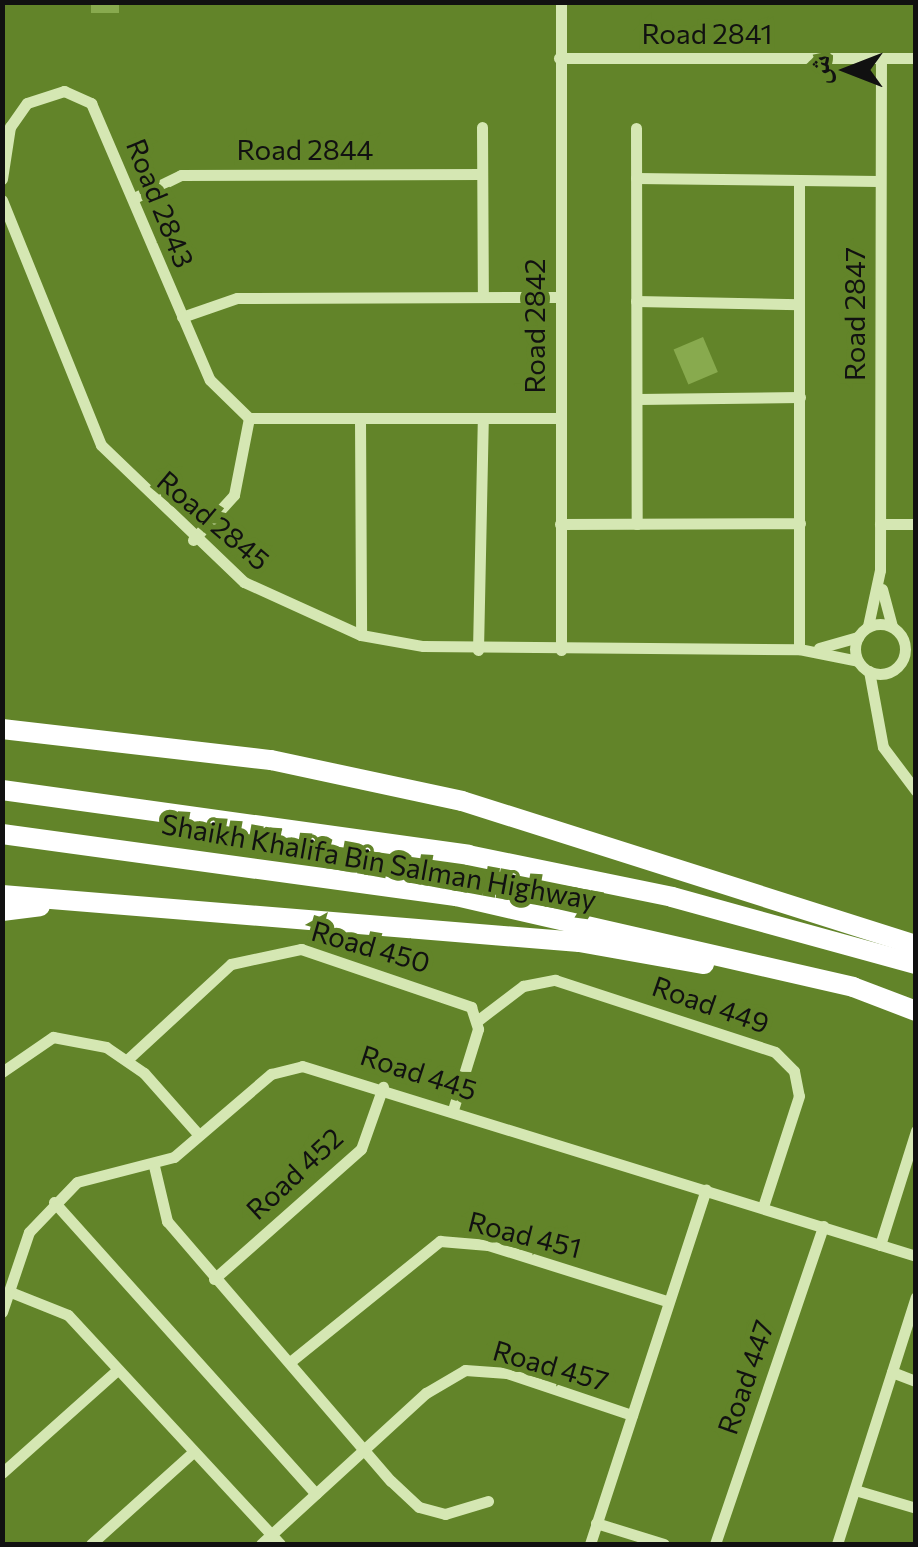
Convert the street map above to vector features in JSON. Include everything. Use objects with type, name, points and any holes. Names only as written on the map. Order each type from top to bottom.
[{"type":"highway","points":[[2,718],[57,733]]},
{"type":"highway","points":[[2,730],[57,733],[271,760],[462,802],[916,945]]},
{"type":"highway","name":"Shaikh Khalifa Bin Salman Highway","points":[[2,790],[468,854],[672,897],[916,964]]},
{"type":"highway","name":"Shaikh Khalifa Bin Salman Highway","points":[[2,834],[456,896],[853,987],[916,1012]]},
{"type":"highway","points":[[2,896],[162,904],[579,942],[916,1012]]},
{"type":"highway","points":[[2,911],[162,904]]},
{"type":"street","name":"Road 2842","points":[[561,2],[561,650]]},
{"type":"street","name":"Road 2841","points":[[559,58],[916,58]]},
{"type":"street","name":"Road 2847","points":[[868,626],[880,570],[880,58]]},
{"type":"street","name":"Road 2843","points":[[2,180],[6,145],[27,103],[78,94],[92,103],[218,396],[249,418]]},
{"type":"street","points":[[482,127],[483,295]]},
{"type":"street","points":[[636,128],[637,524]]},
{"type":"street","name":"Road 2844","points":[[134,198],[181,175],[482,174]]},
{"type":"street","points":[[636,178],[878,181]]},
{"type":"street","points":[[799,180],[804,649]]},
{"type":"street","name":"Road 2845","points":[[2,200],[101,445],[193,540],[244,582],[361,636],[478,650],[804,649],[858,637]]},
{"type":"street","points":[[182,318],[237,298],[558,297]]},
{"type":"street","points":[[636,302],[799,304]]},
{"type":"street","points":[[638,399],[800,398]]},
{"type":"street","points":[[193,540],[234,495],[249,418],[560,418]]},
{"type":"street","points":[[360,418],[361,636]]},
{"type":"street","points":[[478,650],[482,419]]},
{"type":"street","points":[[560,524],[800,523]]},
{"type":"street","points":[[880,524],[916,524]]},
{"type":"street","name":"Road 2847","points":[[880,570],[897,631]]},
{"type":"street","points":[[916,641],[897,631],[868,626],[858,637],[858,661],[869,672],[884,747],[916,791]]},
{"type":"street","points":[[897,631],[902,662]]},
{"type":"street","name":"Road 2845","points":[[804,649],[858,661]]},
{"type":"street","points":[[879,709],[890,672],[916,656]]},
{"type":"street","points":[[869,672],[890,672]]},
{"type":"street","name":"Road 450","points":[[128,1059],[230,964],[272,948],[458,998],[477,1021]]},
{"type":"street","name":"Road 449","points":[[477,1021],[523,986],[555,980],[775,1052],[794,1071],[799,1096],[763,1207]]},
{"type":"street","points":[[453,1110],[477,1021]]},
{"type":"street","points":[[2,1072],[53,1037],[128,1059],[198,1134]]},
{"type":"street","name":"Road 445","points":[[2,1312],[13,1293],[29,1232],[54,1202],[98,1173],[154,1166],[286,1068],[383,1087],[916,1256]]},
{"type":"street","name":"Road 452","points":[[214,1279],[361,1149],[383,1087]]},
{"type":"street","points":[[880,1245],[916,1131]]},
{"type":"street","points":[[154,1166],[167,1221],[214,1279],[419,1507],[445,1514],[488,1502]]},
{"type":"street","points":[[590,1544],[666,1301],[706,1189]]},
{"type":"street","points":[[54,1202],[316,1494]]},
{"type":"street","name":"Road 447","points":[[716,1544],[823,1226]]},
{"type":"street","name":"Road 451","points":[[290,1362],[440,1241],[488,1244],[666,1301]]},
{"type":"street","points":[[13,1293],[68,1315],[276,1540]]},
{"type":"street","points":[[836,1544],[916,1297]]},
{"type":"street","points":[[2,1473],[118,1370]]},
{"type":"street","name":"Road 457","points":[[261,1544],[276,1540],[316,1494],[364,1449],[465,1370],[507,1373],[632,1416]]},
{"type":"street","points":[[892,1372],[916,1380]]},
{"type":"street","points":[[91,1544],[192,1453]]},
{"type":"street","points":[[855,1490],[916,1508]]},
{"type":"street","points":[[596,1523],[664,1544]]},
{"type":"building","points":[[91,2],[119,2],[119,13],[91,13]]},
{"type":"building","points":[[703,337],[718,372],[688,384],[674,350]]}]
